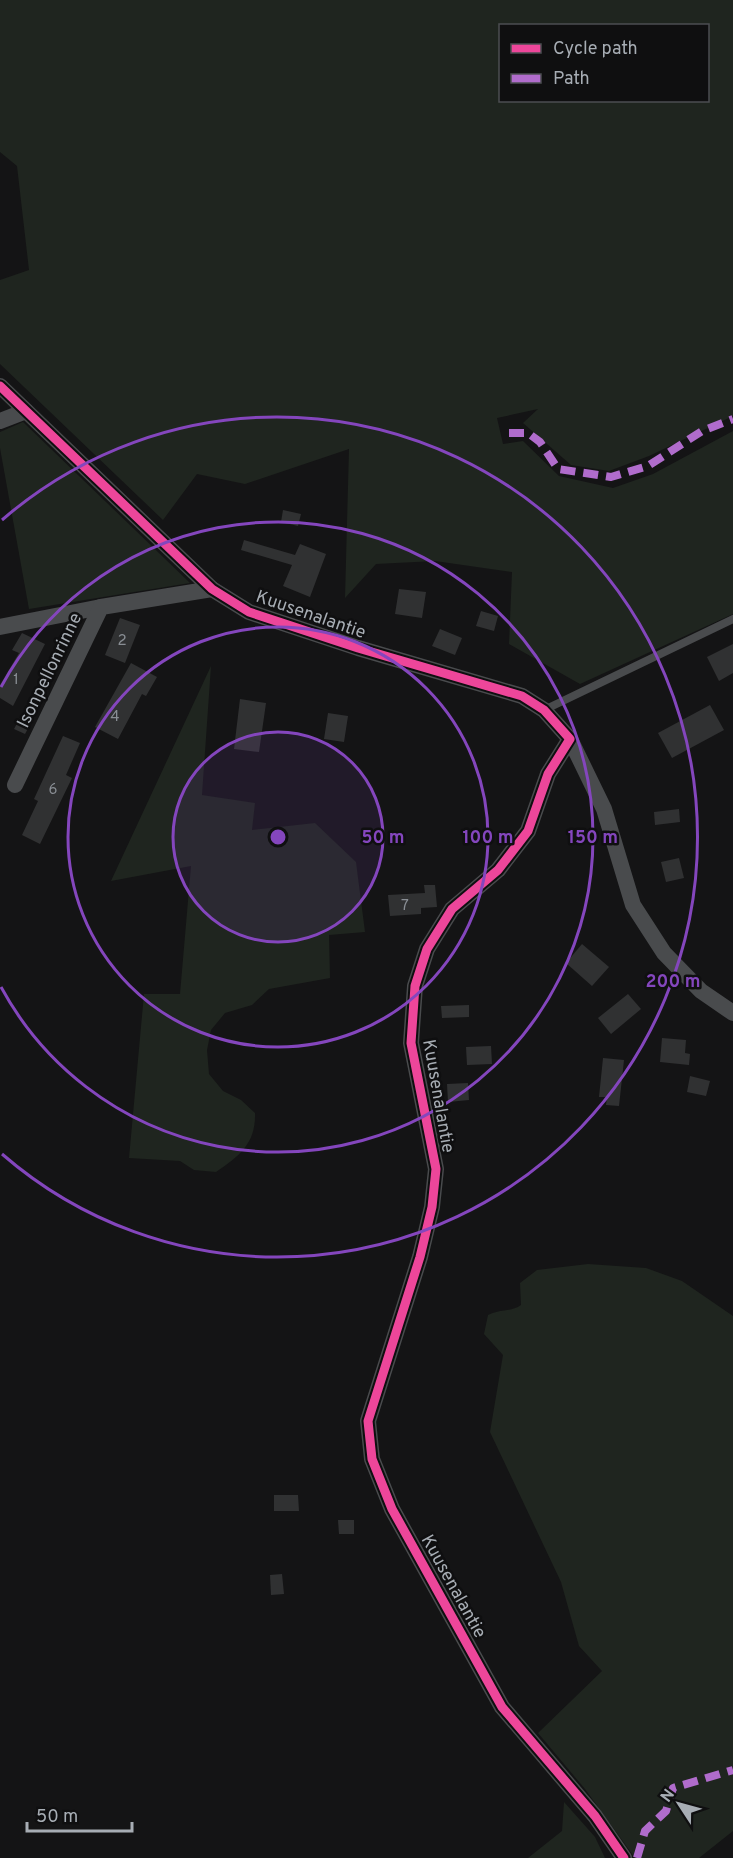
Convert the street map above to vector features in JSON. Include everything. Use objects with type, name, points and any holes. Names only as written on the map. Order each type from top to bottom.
[{"type":"street","name":"Kuusenalantie","points":[[0,386],[212,589],[249,612],[358,648],[522,696],[544,711],[570,739],[549,774],[528,831],[498,870],[452,909],[428,949],[416,986],[411,1043],[436,1169],[432,1207],[420,1257],[368,1421],[372,1459],[393,1509],[502,1707],[595,1816],[624,1858]]},
{"type":"street","points":[[0,421],[26,411]]},
{"type":"street","name":"Isonpellonrinne","points":[[15,785],[101,608],[212,589]]},
{"type":"street","points":[[0,627],[101,608]]},
{"type":"street","points":[[570,739],[604,809],[633,905],[664,953],[701,991],[733,1013]]},
{"type":"lane","points":[[544,711],[733,619]]},
{"type":"shaded area","points":[[0,0],[733,0],[733,416],[649,456],[609,471],[571,465],[523,423],[538,409],[497,418],[503,444],[523,441],[559,476],[613,488],[653,474],[733,431],[733,614],[580,684],[509,644],[512,572],[435,561],[376,564],[345,598],[349,449],[245,484],[197,474],[163,520],[0,364],[0,280],[29,270],[17,166],[0,152]]},
{"type":"shaded area","points":[[23,422],[190,583],[29,609],[0,448],[0,432]]},
{"type":"shaded area","points":[[211,666],[202,795],[255,803],[252,830],[315,823],[356,862],[365,932],[329,935],[330,978],[269,989],[252,1005],[225,1013],[211,1030],[207,1050],[209,1074],[223,1091],[241,1100],[255,1113],[253,1133],[245,1148],[216,1172],[194,1170],[180,1161],[129,1158],[144,994],[180,994],[191,866],[111,881]]},
{"type":"shaded area","points":[[588,1264],[646,1268],[682,1281],[733,1316],[733,1831],[699,1858],[635,1858],[585,1789],[538,1733],[602,1671],[579,1646],[561,1582],[490,1432],[503,1355],[484,1334],[488,1315],[521,1305],[520,1283],[537,1270]]},
{"type":"shaded area","points":[[564,1802],[595,1837],[605,1858],[528,1858],[562,1831]]},
{"type":"building","points":[[283,510],[301,514],[298,526],[281,522]]},
{"type":"building","points":[[244,540],[295,555],[300,544],[326,554],[310,597],[283,586],[292,565],[241,550]]},
{"type":"building","points":[[399,589],[426,592],[422,618],[395,614]]},
{"type":"building","points":[[481,611],[498,616],[494,631],[476,626]]},
{"type":"building","points":[[120,618],[140,625],[125,663],[105,655]]},
{"type":"building","points":[[440,629],[462,638],[455,655],[432,646]]},
{"type":"building","points":[[22,633],[45,644],[13,706],[0,698],[0,685],[19,653],[12,650]]},
{"type":"building","points":[[733,644],[733,673],[719,681],[707,657]]},
{"type":"building","points":[[131,663],[157,677],[146,696],[142,694],[118,739],[95,727]]},
{"type":"building","points":[[240,699],[266,703],[259,752],[234,749]]},
{"type":"building","points":[[710,705],[724,730],[672,758],[658,733]]},
{"type":"building","points":[[328,713],[348,716],[344,742],[324,739]]},
{"type":"building","points":[[20,718],[31,723],[25,734],[14,729]]},
{"type":"building","points":[[63,736],[80,743],[66,775],[72,778],[40,844],[22,835],[38,801],[34,799]]},
{"type":"building","points":[[679,809],[680,822],[655,825],[654,812]]},
{"type":"building","points":[[679,858],[684,878],[666,882],[661,862]]},
{"type":"building","points":[[424,885],[435,885],[437,907],[421,908],[421,914],[390,916],[388,895],[425,893]]},
{"type":"building","points":[[582,944],[609,967],[592,986],[566,963]]},
{"type":"building","points":[[628,994],[641,1009],[611,1034],[598,1018]]},
{"type":"building","points":[[469,1005],[469,1017],[442,1018],[441,1006]]},
{"type":"building","points":[[662,1038],[686,1040],[685,1053],[690,1054],[689,1065],[660,1062]]},
{"type":"building","points":[[491,1046],[492,1064],[467,1065],[466,1047]]},
{"type":"building","points":[[603,1058],[624,1060],[619,1106],[606,1105],[607,1097],[599,1097]]},
{"type":"building","points":[[690,1076],[710,1081],[706,1096],[687,1092]]},
{"type":"building","points":[[468,1083],[469,1100],[448,1102],[447,1084]]},
{"type":"building","points":[[274,1495],[298,1495],[299,1511],[274,1511]]},
{"type":"building","points":[[338,1520],[354,1520],[354,1534],[339,1534]]},
{"type":"building","points":[[282,1574],[284,1594],[271,1595],[270,1575]]},
{"type":"marked path","points":[[509,433],[528,433],[540,442],[558,469],[611,477],[648,466],[702,431],[733,419]]},
{"type":"marked path","points":[[637,1858],[645,1831],[666,1811],[673,1788],[733,1770]]},
{"type":"cycle path","points":[[0,386],[212,589],[249,612],[358,648],[522,696],[544,710],[570,739],[548,774],[528,831],[498,870],[452,909],[427,949],[415,986],[411,1043],[436,1169],[432,1207],[420,1257],[368,1421],[372,1459],[392,1509],[502,1707],[595,1816],[624,1858]]}]
